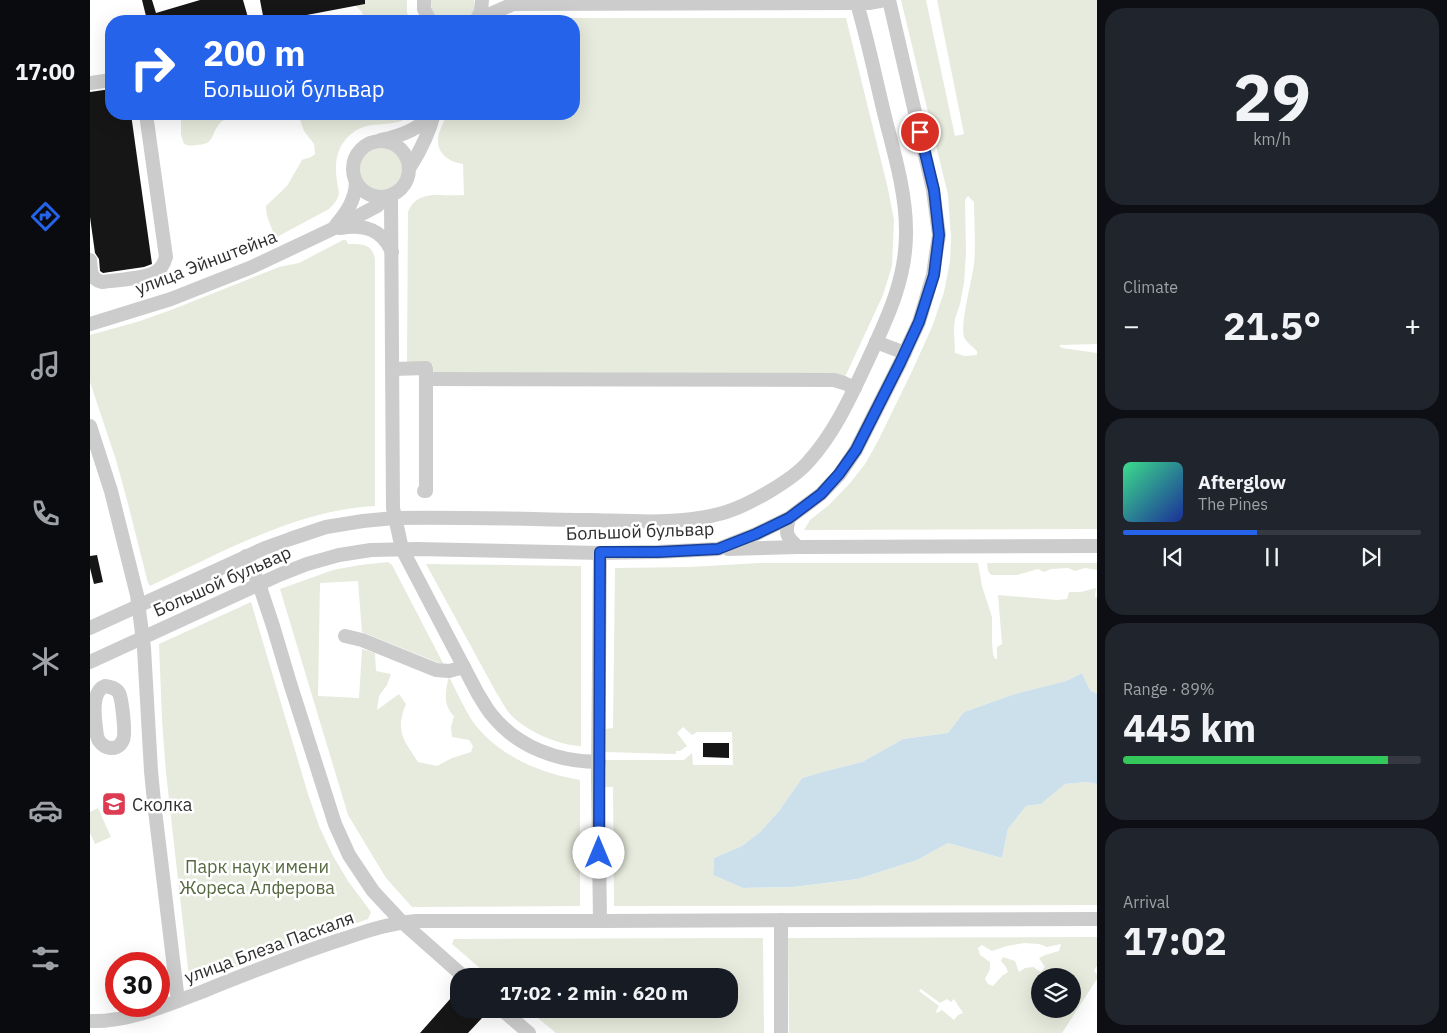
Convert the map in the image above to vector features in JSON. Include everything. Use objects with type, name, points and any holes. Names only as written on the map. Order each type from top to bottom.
[{"type":"street","points":[[424,0],[424,9],[427,15]]},
{"type":"street","points":[[479,15],[482,0]]},
{"type":"street","points":[[486,15],[508,2],[870,3],[887,0]]},
{"type":"street","name":"Большой бульвар","points":[[90,662],[259,584],[307,564],[339,555],[371,550],[402,549],[658,552],[718,549],[789,518],[821,494],[839,474],[856,450],[919,322],[934,275],[939,235],[934,190],[887,0]]},
{"type":"street","name":"Большой бульвар","points":[[90,628],[246,556],[326,527],[363,520],[395,518],[635,522],[690,520],[724,513],[758,498],[784,482],[808,463],[830,434],[855,388],[891,310],[905,260],[906,229],[901,189],[857,2]]},
{"type":"street","points":[[90,83],[105,81]]},
{"type":"street","points":[[90,260],[92,276],[102,282],[153,274],[165,262],[166,257],[147,120]]},
{"type":"street","points":[[332,229],[348,211],[356,191],[352,169],[356,156],[366,145],[411,131],[427,120]]},
{"type":"street","points":[[356,183],[366,193],[379,198],[398,192],[407,182],[410,167],[420,152],[432,120]]},
{"type":"street","points":[[379,141],[387,141],[400,148],[405,153],[410,167]]},
{"type":"street","points":[[389,196],[392,252],[393,508],[402,549],[478,694],[491,714],[511,734],[533,748],[559,758],[582,762],[599,762]]},
{"type":"street","name":"улица Эйнштейна","points":[[90,324],[171,299],[252,267],[377,206],[389,196]]},
{"type":"street","points":[[332,229],[344,227],[372,229],[388,241],[392,252]]},
{"type":"street","points":[[876,342],[905,353]]},
{"type":"street","points":[[393,369],[426,368],[424,388],[426,491],[424,491]]},
{"type":"street","points":[[424,388],[834,380],[855,388]]},
{"type":"street","points":[[90,426],[110,491],[137,595],[143,638],[154,802],[178,1001]]},
{"type":"street","points":[[789,518],[787,534],[789,540],[798,547]]},
{"type":"street","points":[[718,549],[1097,546]]},
{"type":"street","points":[[600,552],[600,921]]},
{"type":"street","points":[[246,556],[259,584],[335,824],[349,855],[373,891],[402,922],[454,968]]},
{"type":"street","points":[[345,636],[362,640],[436,670],[449,671],[464,667]]},
{"type":"street","points":[[119,745],[128,740],[149,738]]},
{"type":"street","name":"улица Блеза Паскаля","points":[[90,1021],[119,1018],[145,1012],[314,948],[388,924],[402,922],[1097,919]]},
{"type":"street","points":[[781,920],[781,1033]]},
{"type":"street","points":[[512,1018],[529,1033]]},
{"type":"green space","points":[[354,0],[407,0],[408,15],[363,15],[354,4]]},
{"type":"green space","points":[[431,0],[474,0],[475,3],[471,15],[434,15]]},
{"type":"green space","points":[[901,0],[926,0],[955,136],[964,134],[937,0],[1097,0],[1097,344],[1059,345],[1062,348],[1097,353],[1097,529],[804,530],[810,520],[829,505],[865,464],[878,441],[932,327],[944,292],[950,261],[951,237],[948,195]],"holes":[[[968,196],[974,202],[974,264],[963,331],[965,339],[977,351],[977,355],[965,356],[955,353],[954,330],[964,283],[966,254],[965,200]]]},
{"type":"green space","points":[[580,18],[846,18],[894,220],[892,266],[883,295],[845,377],[438,375],[433,371],[433,365],[407,365],[408,212],[412,204],[424,197],[432,195],[464,195],[463,164],[452,161],[443,154],[438,145],[439,133],[445,120],[580,120]]},
{"type":"green space","points":[[181,120],[225,120],[221,122],[207,143],[191,146],[184,144],[181,135]]},
{"type":"green space","points":[[300,120],[404,120],[396,123],[369,125],[351,134],[343,143],[337,157],[338,198],[329,209],[275,238],[268,219],[266,206],[287,186],[302,160],[315,154],[314,144],[304,131]]},
{"type":"green space","points":[[377,147],[385,147],[397,153],[403,169],[397,185],[385,191],[377,191],[365,185],[359,173],[359,165],[365,153]]},
{"type":"green space","points":[[346,240],[348,244],[369,247],[375,259],[375,506],[346,509],[288,524],[232,547],[150,586],[116,460],[90,382],[90,335],[137,322],[279,267],[299,263]]},
{"type":"green space","points":[[388,562],[392,565],[444,665],[362,632],[358,581],[320,583],[318,696],[359,698],[362,649],[375,653],[376,671],[391,674],[387,685],[379,696],[377,710],[399,694],[406,704],[401,721],[402,734],[418,762],[437,766],[452,758],[471,752],[473,746],[469,740],[452,737],[451,727],[454,716],[448,708],[446,698],[449,677],[473,722],[495,744],[507,753],[535,768],[580,780],[580,906],[412,907],[386,878],[348,815],[280,589],[333,570]]},
{"type":"green space","points":[[759,563],[978,563],[982,586],[992,617],[992,641],[995,659],[997,659],[997,647],[1002,644],[998,595],[1057,600],[1067,599],[1069,592],[1081,592],[1096,588],[1097,694],[1090,690],[1082,673],[1066,681],[1015,694],[964,712],[948,733],[903,739],[862,762],[802,778],[779,811],[760,832],[742,846],[714,858],[713,875],[743,888],[793,887],[858,879],[917,860],[948,843],[1002,858],[1008,829],[1026,806],[1041,804],[1065,784],[1087,782],[1097,784],[1097,905],[614,906],[613,787],[604,787],[604,760],[684,760],[692,753],[693,765],[733,765],[732,732],[697,732],[692,735],[683,727],[677,733],[687,746],[680,751],[676,751],[676,754],[604,752],[605,729],[613,728],[615,568],[690,567]]},
{"type":"green space","points":[[987,563],[1097,563],[1097,570],[1085,568],[1075,571],[1068,568],[1051,569],[1044,572],[1038,569],[1017,575],[991,575],[988,571]]},
{"type":"green space","points":[[426,564],[581,566],[581,746],[562,743],[542,736],[524,726],[510,714],[497,694]]},
{"type":"green space","name":"Парк наук имени Жореса Алферова","points":[[251,602],[319,826],[332,854],[348,881],[371,912],[368,919],[193,983],[189,977],[166,773],[159,644]]},
{"type":"green space","points":[[98,808],[111,837],[95,844],[90,833],[90,812]]},
{"type":"green space","points":[[1097,937],[1097,966],[1094,970],[1097,979],[1081,1004],[1081,968],[1044,968],[1039,958],[1059,951],[1061,944],[1047,947],[1039,944],[1024,943],[992,951],[982,945],[978,948],[980,955],[990,962],[990,969],[985,979],[988,984],[993,986],[1008,972],[1001,961],[1003,957],[1015,961],[1019,972],[1025,968],[1033,967],[1035,968],[1031,968],[1031,1018],[1072,1018],[1062,1033],[789,1033],[788,938]],"holes":[[[921,989],[940,1003],[947,999],[951,1002],[954,999],[963,1013],[954,1020],[942,1010],[937,1013],[936,1011],[939,1006],[919,991]]]},
{"type":"green space","points":[[763,938],[764,1033],[556,1033],[538,1018],[738,1018],[738,968],[480,968],[452,944],[454,939]]},
{"type":"water","points":[[1082,673],[1090,690],[1097,694],[1097,784],[1087,782],[1065,784],[1041,804],[1026,806],[1008,829],[1002,858],[948,843],[917,860],[858,879],[793,887],[743,888],[713,875],[714,858],[742,846],[760,832],[779,811],[802,778],[862,762],[903,739],[948,733],[964,712],[1015,694],[1066,681]]},
{"type":"building","points":[[142,0],[152,0],[156,13],[200,0],[243,0],[247,15],[146,15]]},
{"type":"building","points":[[260,0],[365,0],[365,4],[307,15],[263,15]]},
{"type":"building","points":[[105,90],[105,120],[132,120],[152,264],[144,267],[103,273],[100,271],[99,259],[95,253],[90,217],[90,92]]},
{"type":"building","points":[[97,555],[103,582],[94,584],[90,568],[90,556]]},
{"type":"building","points":[[703,743],[729,743],[729,758],[703,757]]},
{"type":"building","points":[[450,999],[450,1018],[482,1018],[468,1033],[420,1033]]},
{"type":"place","name":"Сколка","points":[[114,804]]},
{"type":"route","points":[[599,853],[600,552],[718,549],[789,518],[821,494],[839,474],[856,450],[900,363],[919,322],[934,275],[939,235],[934,190],[920,132]]}]
